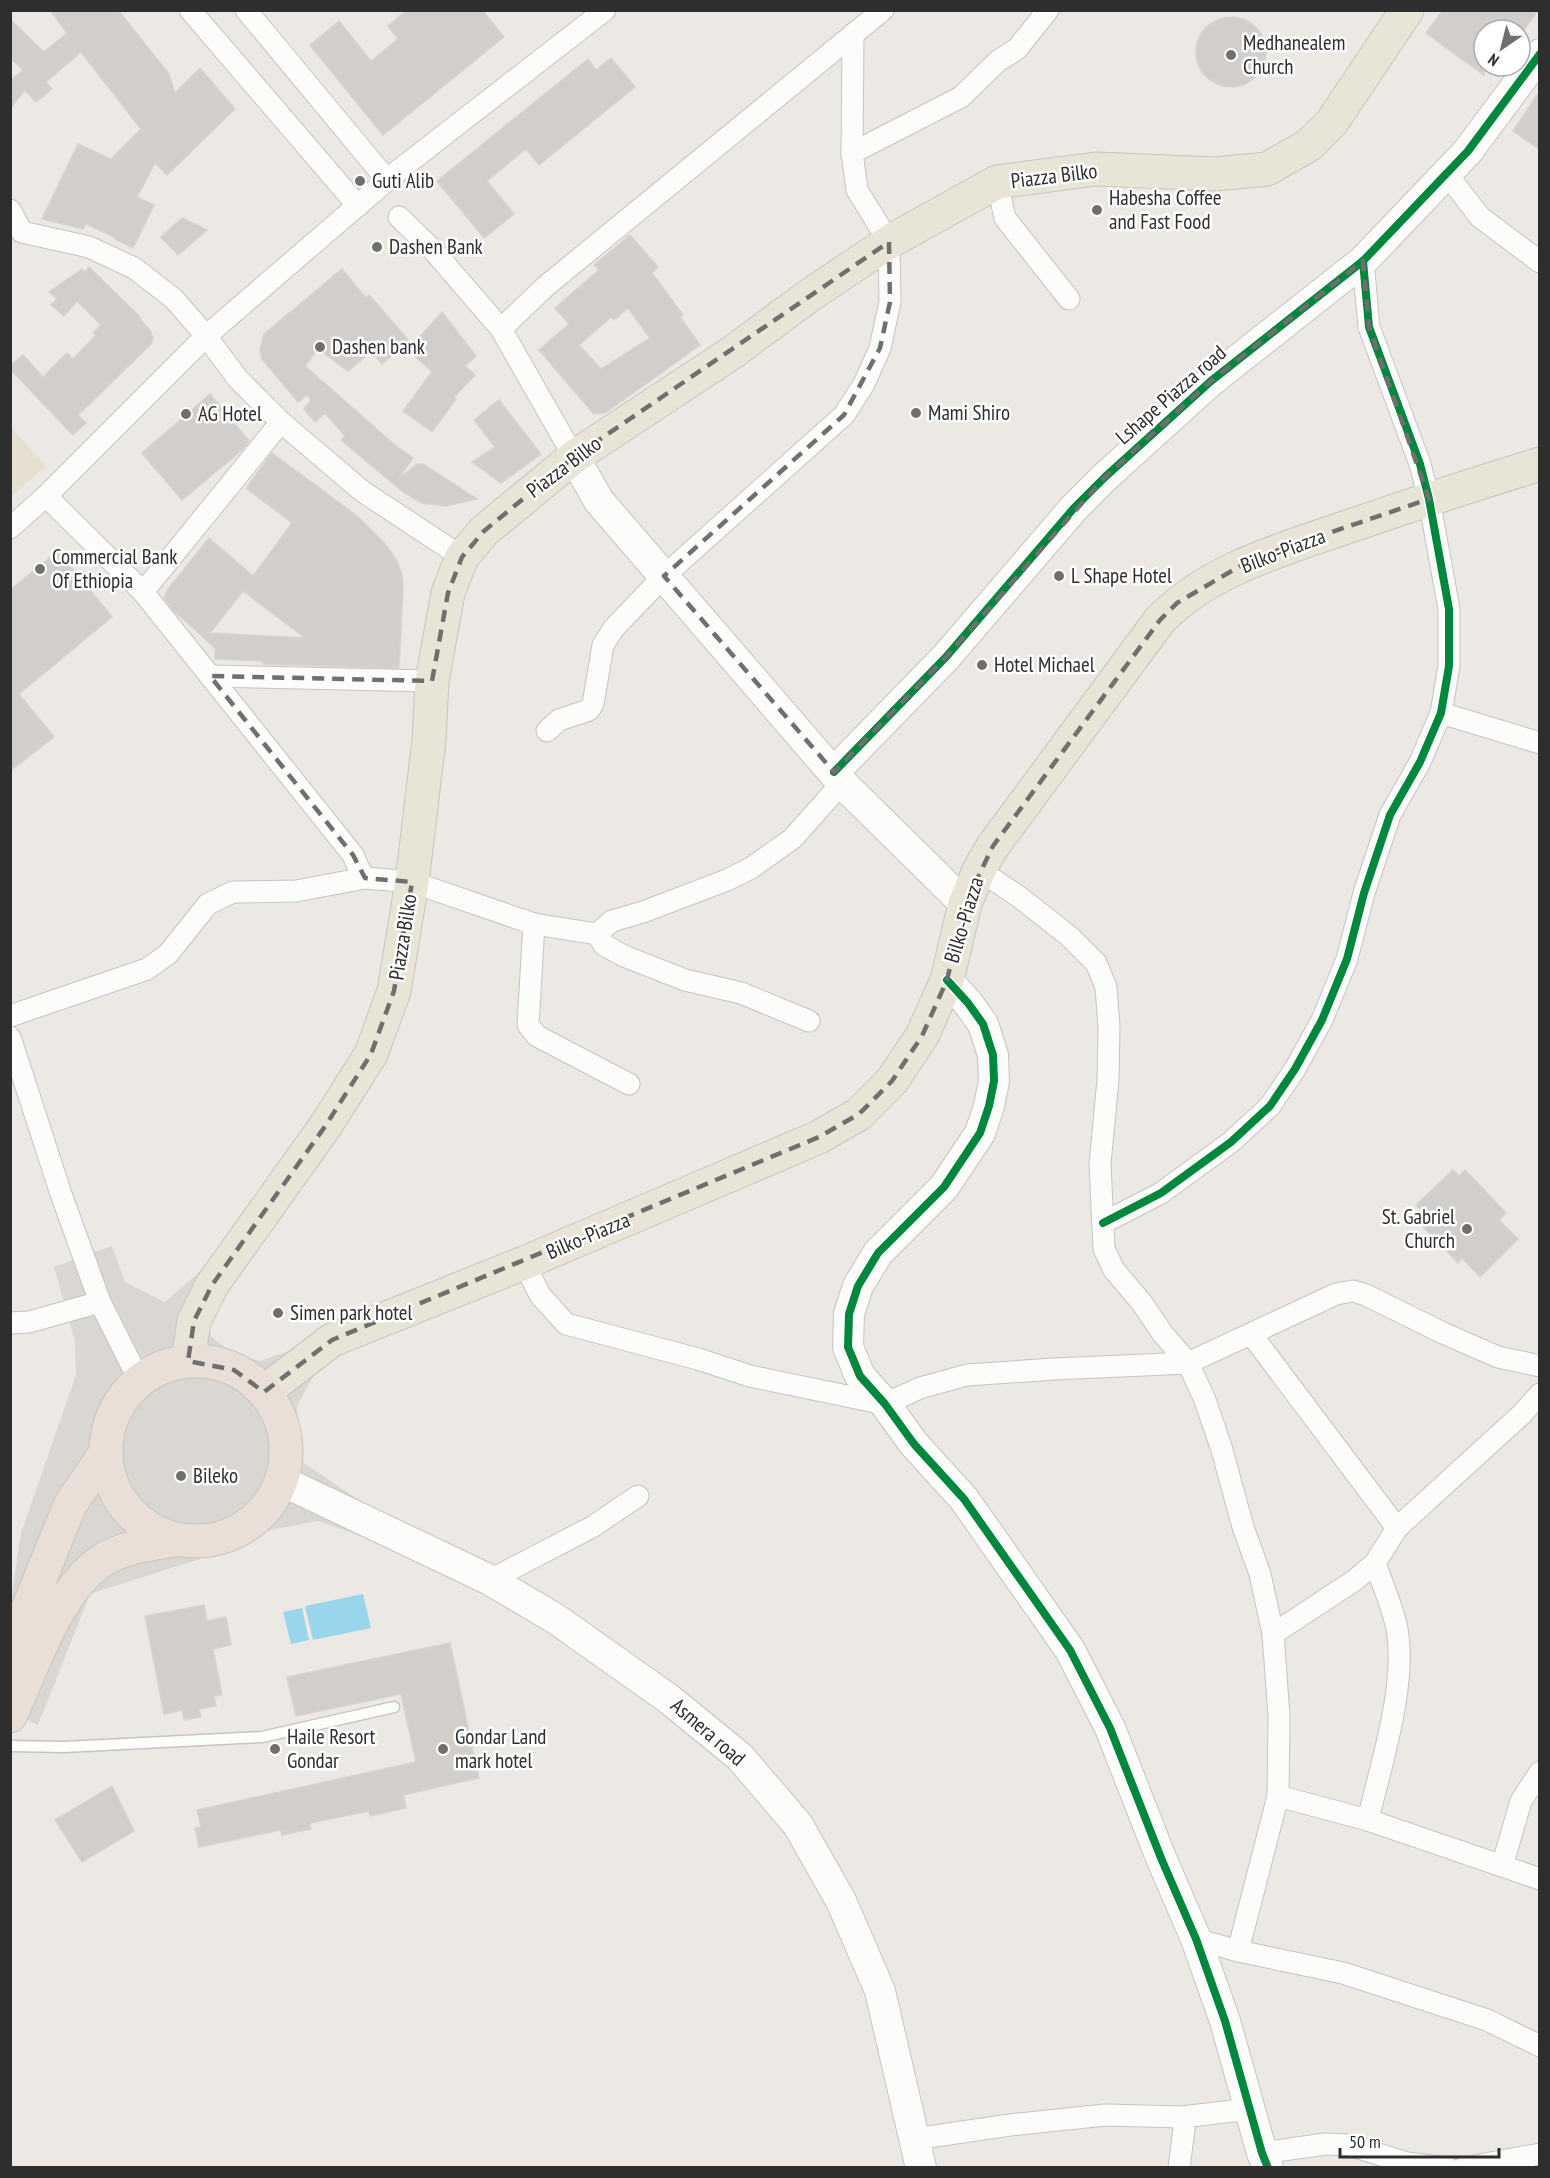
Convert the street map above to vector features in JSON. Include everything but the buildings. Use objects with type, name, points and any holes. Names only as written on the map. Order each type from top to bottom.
[{"type":"highway","points":[[10,1716],[62,1604],[78,1582],[104,1560],[134,1548],[174,1540],[201,1542],[227,1537],[250,1524],[269,1505],[282,1481],[286,1454],[283,1427],[277,1408],[264,1392],[234,1370],[212,1362],[188,1361],[162,1367],[139,1380],[120,1401],[108,1426],[105,1455],[110,1483],[125,1509],[147,1528],[174,1540]]},
{"type":"highway","points":[[10,1653],[70,1505],[105,1455]]},
{"type":"main road","name":"Piazza Bilko","points":[[188,1361],[194,1321],[212,1285],[326,1125],[371,1054],[394,991],[412,882],[429,740],[432,681],[448,593],[462,557],[484,531],[574,457],[733,352],[810,295],[889,242],[997,182],[1096,169],[1216,174],[1267,169],[1309,145],[1332,122],[1407,10]]},
{"type":"main road","name":"Bilko-Piazza","points":[[264,1392],[332,1340],[524,1263],[819,1137],[859,1114],[892,1081],[922,1036],[947,980],[965,904],[979,870],[993,846],[1160,620],[1177,603],[1252,560],[1539,464]]},
{"type":"street","points":[[190,10],[358,206]]},
{"type":"street","points":[[246,10],[387,180]]},
{"type":"street","points":[[10,528],[46,496],[206,336],[387,180],[605,10]]},
{"type":"street","points":[[501,329],[546,286],[884,10]]},
{"type":"street","points":[[852,153],[961,97],[998,61],[1017,49],[1048,10]]},
{"type":"street","points":[[547,731],[559,720],[589,710],[593,704],[603,645],[608,636],[664,576],[844,415],[864,384],[880,348],[890,302],[889,242],[857,190],[852,153],[853,34]]},
{"type":"street","name":"Lshape Piazza road","points":[[838,777],[946,657],[1074,508],[1210,381],[1364,261],[1468,151],[1539,54]]},
{"type":"street","points":[[1446,173],[1480,217],[1539,262]]},
{"type":"street","points":[[997,182],[1005,218],[1070,298]]},
{"type":"street","points":[[10,210],[16,237],[89,247],[134,268],[174,298],[238,379],[281,422],[362,491],[462,557]]},
{"type":"street","points":[[399,217],[432,249],[501,329],[599,501],[838,777],[965,904]]},
{"type":"street","points":[[1103,1223],[1161,1193],[1231,1142],[1270,1106],[1295,1069],[1322,1020],[1347,959],[1364,893],[1390,815],[1420,762],[1441,713],[1449,666],[1449,609],[1429,499],[1420,464],[1369,327],[1364,261]]},
{"type":"street","points":[[143,592],[281,422]]},
{"type":"street","points":[[46,496],[143,592],[353,855],[358,869],[365,878]]},
{"type":"street","points":[[210,676],[432,681]]},
{"type":"street","points":[[1441,713],[1539,743]]},
{"type":"street","points":[[597,934],[612,921],[643,912],[727,880],[751,868],[792,839],[838,777]]},
{"type":"street","points":[[979,870],[1018,896],[1069,936],[1096,963],[1106,987],[1109,1026],[1108,1080],[1100,1164],[1104,1249],[1114,1270],[1188,1363],[1205,1400],[1222,1450],[1243,1527],[1260,1574],[1273,1634],[1278,1716],[1278,1796],[1238,1952]]},
{"type":"street","points":[[10,1016],[147,969],[168,954],[208,904],[233,892],[296,891],[365,878],[412,882],[534,924],[597,934],[604,945],[624,956],[685,980],[741,993],[809,1021]]},
{"type":"street","points":[[534,924],[528,1025],[537,1036],[629,1084]]},
{"type":"street","points":[[947,980],[983,1024],[993,1055],[994,1081],[989,1106],[980,1133],[944,1188],[878,1253],[858,1286],[849,1314],[848,1347],[860,1376],[885,1404],[915,1444],[964,1499],[1070,1650],[1110,1728],[1161,1858],[1196,1939],[1225,2021],[1265,2160],[1325,2144],[1349,2145],[1407,2163],[1448,2168]]},
{"type":"street","points":[[10,1037],[61,1194],[100,1302],[139,1380]]},
{"type":"street","points":[[524,1263],[540,1295],[566,1324],[698,1359],[750,1377],[885,1404],[920,1388],[967,1376],[1054,1369],[1188,1363],[1336,1294],[1353,1291],[1366,1294],[1443,1334],[1498,1357],[1539,1366]]},
{"type":"street","points":[[10,1323],[29,1322],[100,1302]]},
{"type":"street","points":[[1251,1334],[1397,1528]]},
{"type":"street","points":[[1273,1634],[1355,1580],[1375,1563],[1397,1528],[1522,1414],[1539,1394]]},
{"type":"street","name":"Asmera road","points":[[282,1481],[490,1580],[556,1619],[669,1699],[740,1757],[798,1825],[841,1901],[880,1991],[921,2168]]},
{"type":"street","points":[[490,1580],[592,1527],[638,1496]]},
{"type":"street","points":[[1368,1820],[1395,1702],[1400,1665],[1397,1628],[1375,1563]]},
{"type":"street","points":[[1502,1866],[1521,1801],[1539,1772]]},
{"type":"street","points":[[1278,1796],[1368,1820],[1539,1879]]},
{"type":"street","points":[[1196,1939],[1238,1952],[1343,1973],[1487,2020],[1539,2046]]},
{"type":"street","points":[[915,2139],[1010,2125],[1105,2115],[1182,2117],[1250,2109]]},
{"type":"street","points":[[1179,2168],[1184,2129],[1182,2117]]},
{"type":"street","points":[[1463,2168],[1539,2154]]},
{"type":"lane","points":[[10,1746],[64,1747],[262,1737],[394,1707]]},
{"type":"highlighted area","points":[[889,242],[890,302],[880,348],[844,415],[664,576],[834,772],[946,657],[1105,477],[1211,381],[1363,261],[1369,327],[1429,499],[1252,559],[1177,603],[1160,620],[993,846],[965,904],[947,980],[922,1036],[892,1081],[859,1114],[819,1137],[332,1340],[264,1392],[234,1370],[188,1361],[194,1321],[212,1285],[326,1125],[371,1054],[394,991],[412,882],[365,878],[353,855],[210,676],[432,681],[448,593],[462,557],[484,531],[574,457]]},
{"type":"shaded area","points":[[11,427],[46,466],[10,497]]},
{"type":"shaded area","name":"Bileko","points":[[112,1246],[125,1282],[165,1302],[217,1257],[208,1315],[211,1337],[235,1355],[260,1361],[306,1345],[322,1360],[297,1406],[301,1461],[394,1524],[382,1544],[319,1521],[270,1530],[203,1558],[90,1594],[38,1725],[11,1713],[10,1605],[21,1533],[76,1375],[75,1341],[54,1267]]},
{"type":"water","points":[[363,1594],[371,1628],[313,1640],[305,1606]]},
{"type":"water","points":[[302,1608],[309,1640],[291,1644],[283,1612]]},
{"type":"cycle path","points":[[834,772],[946,657],[1074,508],[1105,477],[1211,381],[1363,261],[1468,151],[1540,54]]},
{"type":"cycle path","points":[[1103,1223],[1161,1193],[1231,1142],[1270,1106],[1295,1069],[1322,1020],[1347,959],[1364,893],[1390,815],[1420,762],[1441,713],[1449,666],[1449,609],[1429,499],[1420,464],[1369,327],[1363,261]]},
{"type":"cycle path","points":[[947,980],[983,1024],[993,1055],[994,1081],[989,1106],[980,1133],[944,1187],[878,1253],[858,1286],[849,1314],[848,1347],[860,1376],[885,1404],[914,1444],[964,1499],[1070,1650],[1110,1728],[1161,1858],[1196,1939],[1225,2021],[1268,2168]]},
{"type":"place","name":"Medhanealem Church","points":[[1231,55]]},
{"type":"place","name":"Guti Alib","points":[[360,181]]},
{"type":"place","name":"Habesha Coffee and Fast Food","points":[[1097,210]]},
{"type":"place","name":"Dashen Bank","points":[[377,247]]},
{"type":"place","name":"Dashen bank","points":[[320,347]]},
{"type":"place","name":"Mami Shiro","points":[[916,413]]},
{"type":"place","name":"AG Hotel","points":[[186,414]]},
{"type":"place","name":"Commercial Bank Of Ethiopia","points":[[40,569]]},
{"type":"place","name":"L Shape Hotel","points":[[1059,576]]},
{"type":"place","name":"Hotel Michael","points":[[982,665]]},
{"type":"place","name":"St. Gabriel Church","points":[[1467,1229]]},
{"type":"place","name":"Simen park hotel","points":[[278,1313]]},
{"type":"place","name":"Bileko","points":[[181,1476]]},
{"type":"place","name":"Haile Resort Gondar","points":[[275,1749]]},
{"type":"place","name":"Gondar Land mark hotel","points":[[443,1749]]}]
